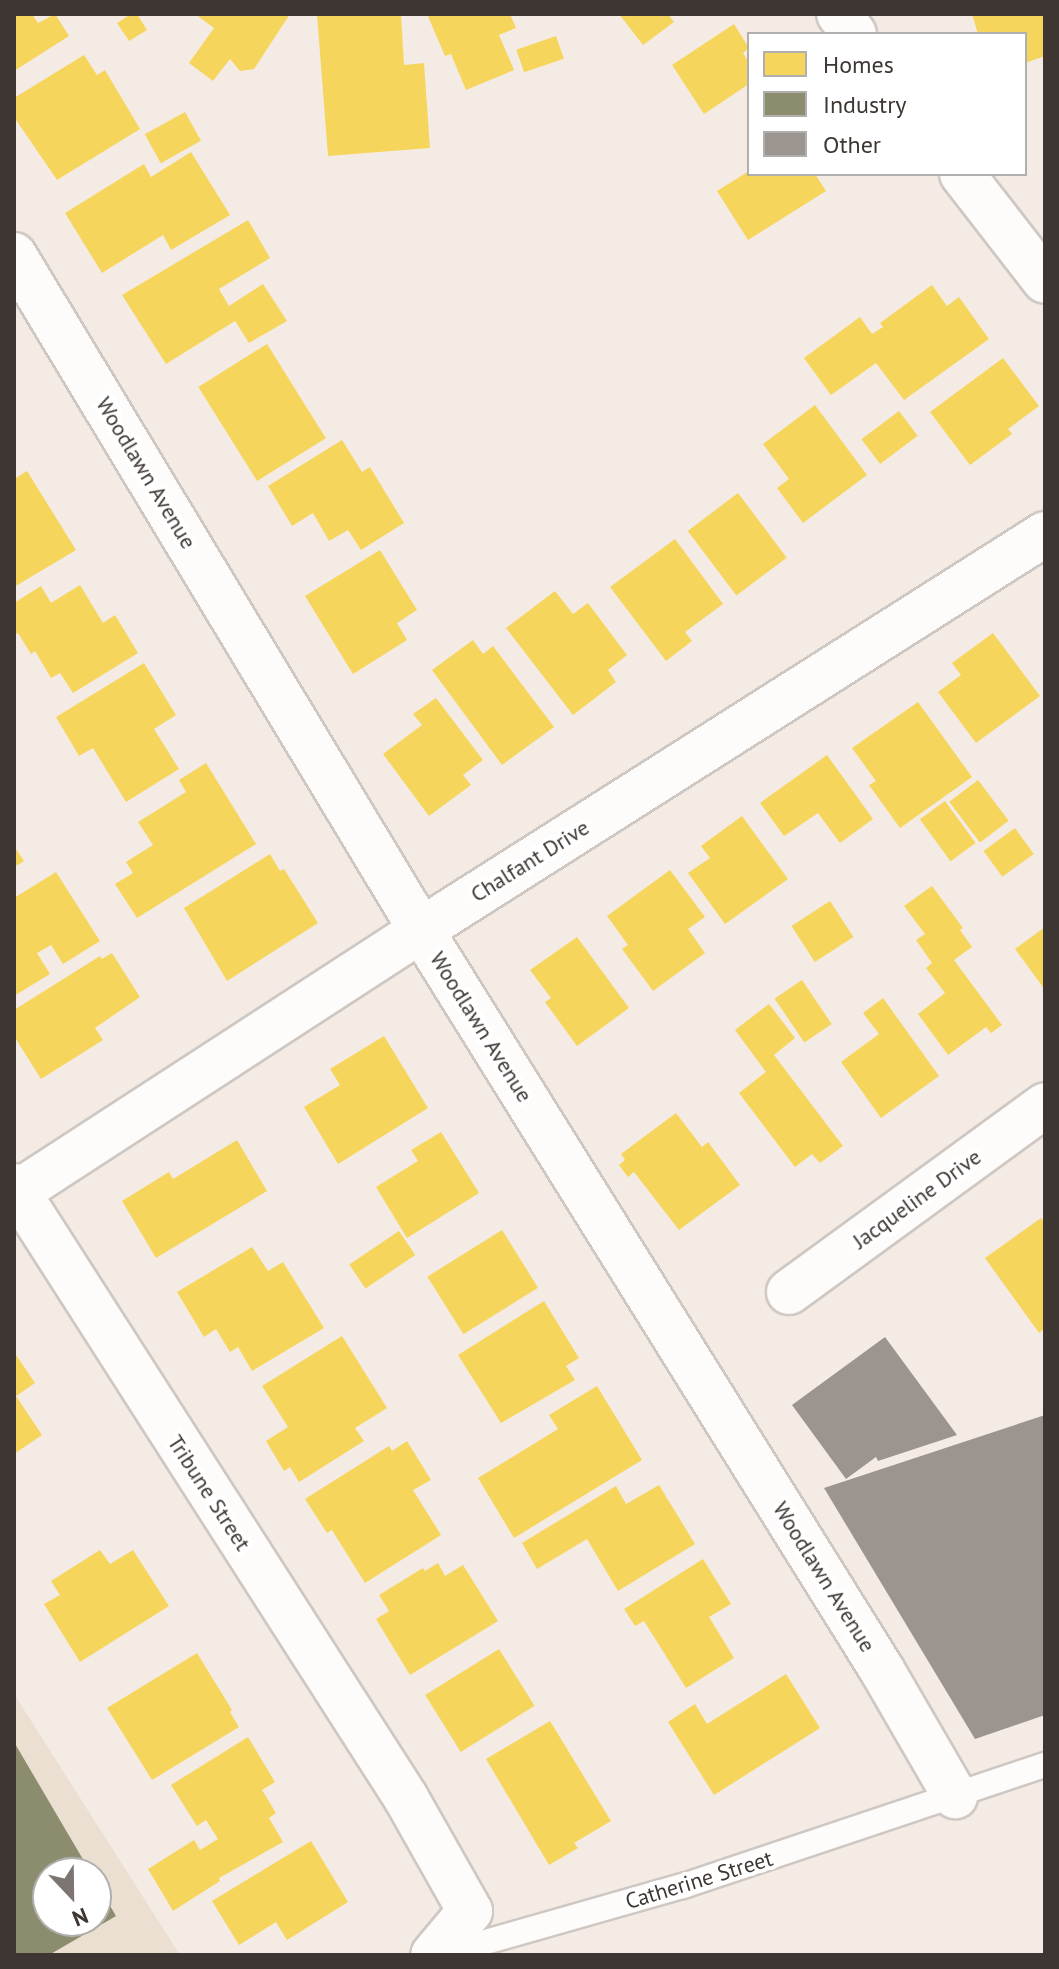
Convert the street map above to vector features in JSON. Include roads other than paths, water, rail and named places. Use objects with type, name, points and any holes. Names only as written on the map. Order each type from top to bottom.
[{"type":"street","points":[[839,14],[852,32]]},
{"type":"street","points":[[964,176],[1045,281]]},
{"type":"street","name":"Woodlawn Avenue","points":[[14,255],[421,930],[882,1670],[955,1796]]},
{"type":"street","name":"Chalfant Drive","points":[[16,1189],[1045,534]]},
{"type":"street","name":"Jacqueline Drive","points":[[789,1292],[1045,1105]]},
{"type":"street","name":"Tribune Street","points":[[16,1189],[406,1798],[470,1911],[433,1955]]},
{"type":"lane","name":"Catherine Street","points":[[440,1955],[683,1886],[1045,1765]]}]
